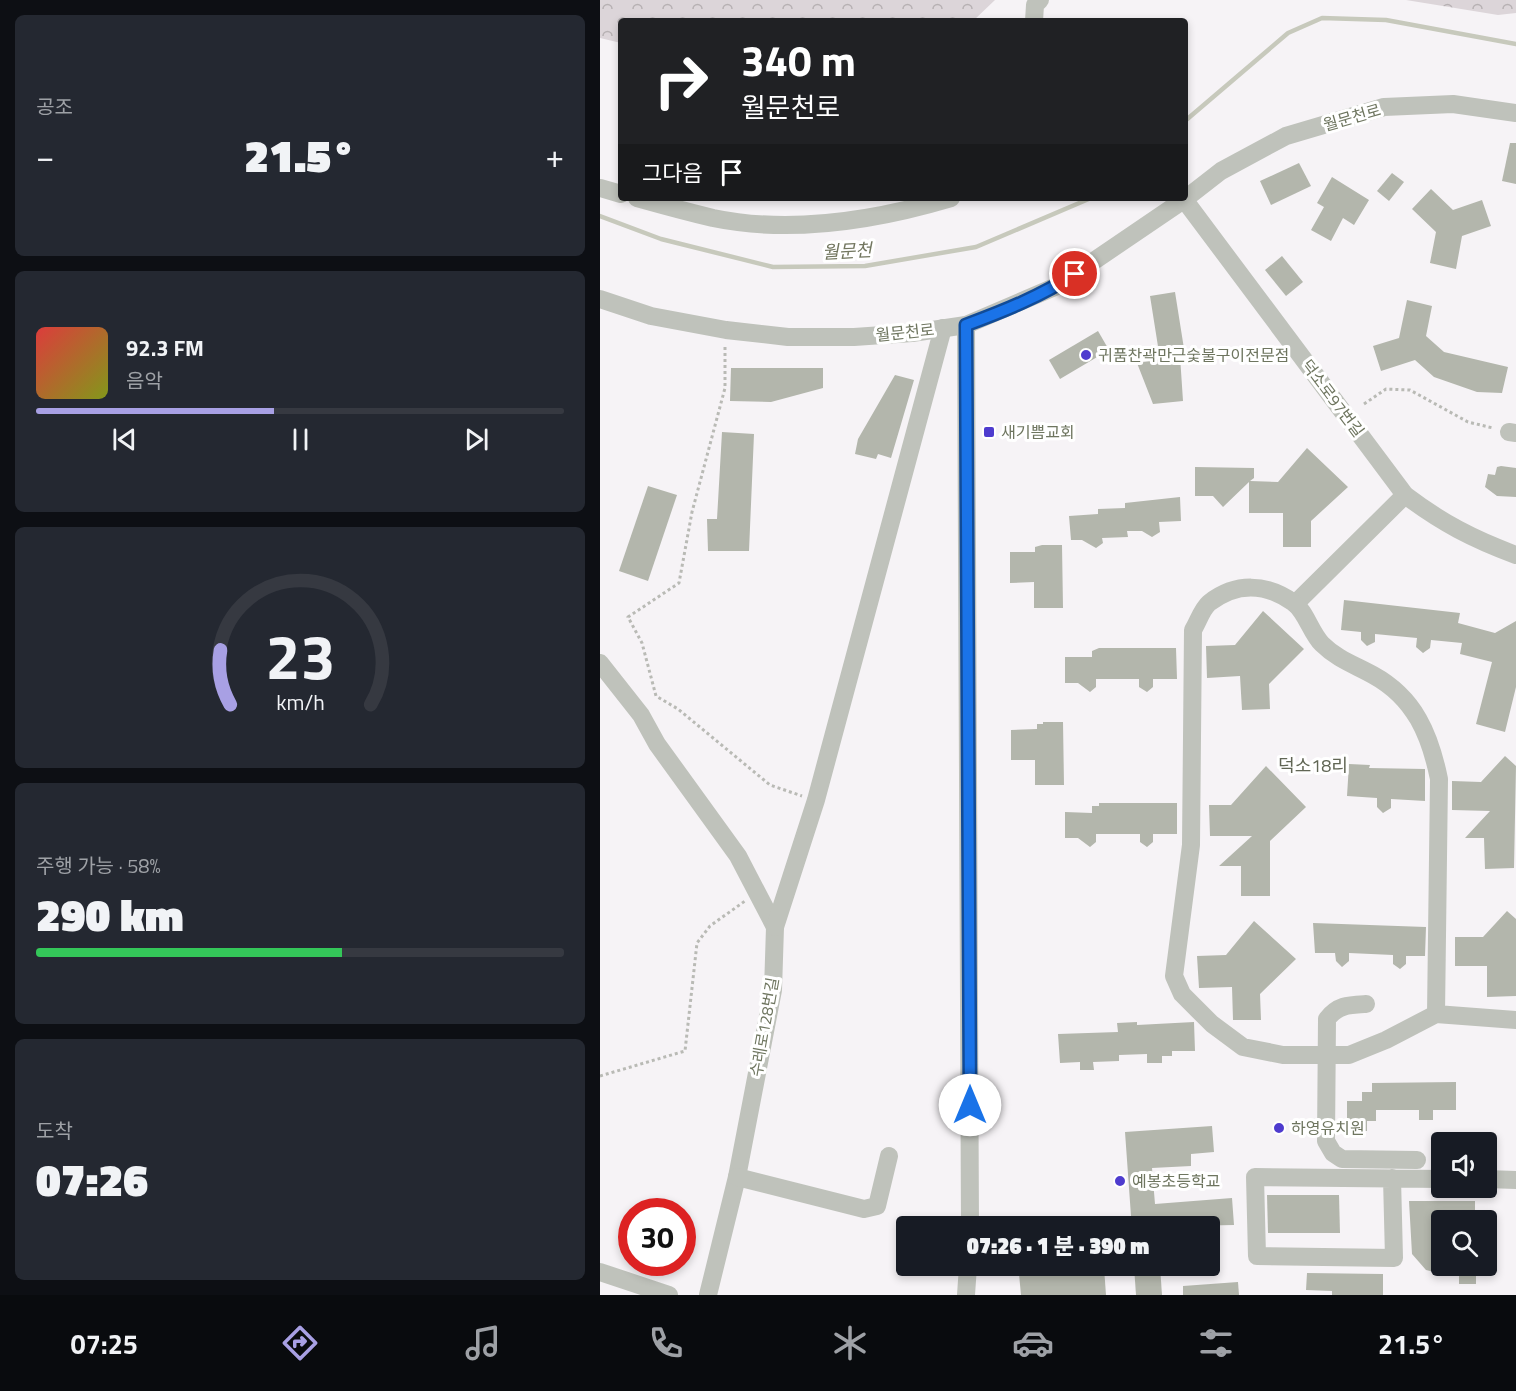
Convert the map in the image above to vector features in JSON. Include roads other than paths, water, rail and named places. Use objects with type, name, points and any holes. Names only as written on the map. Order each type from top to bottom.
[{"type":"street","points":[[1034,18],[1035,5],[1040,0]]},
{"type":"street","name":"월문천로","points":[[1188,196],[1221,171],[1286,136],[1384,107],[1453,104],[1516,112]]},
{"type":"street","points":[[600,188],[618,193]]},
{"type":"street","points":[[649,201],[714,218],[791,224],[882,214],[938,201]]},
{"type":"street","name":"월문천로","points":[[600,299],[651,316],[726,330],[788,337],[854,337],[966,325],[1057,286],[1181,201]]},
{"type":"street","name":"덕소로97번길","points":[[1185,201],[1405,495],[1440,522],[1476,540],[1516,555]]},
{"type":"street","points":[[966,325],[970,1216]]},
{"type":"street","points":[[775,927],[816,800],[943,328]]},
{"type":"street","points":[[1295,604],[1405,495]]},
{"type":"street","points":[[1436,1014],[1439,779],[1432,743],[1416,715],[1396,690],[1372,674],[1349,665],[1322,643],[1295,604],[1268,590],[1242,586],[1208,604],[1193,630],[1191,845],[1174,976],[1182,994],[1212,1024],[1244,1047],[1283,1055],[1349,1055],[1386,1040],[1436,1014],[1516,1020]]},
{"type":"street","name":"수레로128번길","points":[[600,663],[642,715],[657,744],[738,856],[759,892],[775,927],[773,990],[737,1177],[708,1295]]},
{"type":"street","points":[[1366,1004],[1347,1005],[1335,1009],[1327,1019],[1326,1141],[1342,1159],[1417,1160]]},
{"type":"street","points":[[737,1177],[864,1209],[877,1206],[889,1156]]},
{"type":"street","points":[[1392,1178],[1394,1258],[1257,1256],[1255,1177],[1392,1178],[1431,1179]]},
{"type":"street","points":[[1497,1179],[1516,1180]]},
{"type":"street","points":[[600,1272],[665,1294]]},
{"type":"street","points":[[966,1295],[967,1276]]},
{"type":"waterway","name":"월문천","points":[[1188,118],[1288,33],[1322,18],[1386,20],[1516,44]]},
{"type":"waterway","name":"월문천","points":[[600,216],[661,239],[773,267],[865,266],[976,247],[1084,201]]},
{"type":"place","name":"귀품찬곽만근숯불구이전문점","points":[[1086,355]]},
{"type":"place","name":"새기쁨교회","points":[[989,432]]},
{"type":"place","name":"하영유치원","points":[[1279,1128]]},
{"type":"place","name":"예봉초등학교","points":[[1120,1181]]},
{"type":"district","name":"덕소18리","points":[[1313,765]]}]
